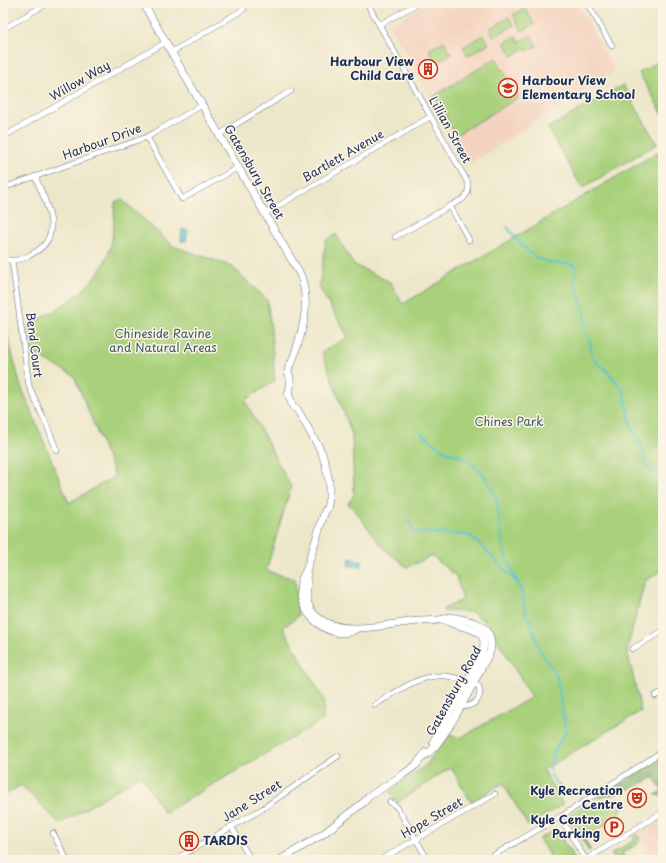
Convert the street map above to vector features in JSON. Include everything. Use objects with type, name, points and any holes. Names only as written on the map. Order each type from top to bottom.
[{"type":"street","points":[[3,30],[48,3]]},
{"type":"street","name":"Gatensbury Street","points":[[143,3],[266,213],[298,272],[305,293],[305,320],[292,362]]},
{"type":"street","name":"Lillian Street","points":[[367,3],[468,182],[468,192],[463,198],[450,206]]},
{"type":"street","points":[[379,25],[418,3]]},
{"type":"street","points":[[588,3],[612,46]]},
{"type":"street","points":[[172,52],[244,9]]},
{"type":"street","name":"Willow Way","points":[[3,137],[166,42]]},
{"type":"street","points":[[220,134],[291,91]]},
{"type":"street","name":"Harbour Drive","points":[[3,188],[147,137],[202,105]]},
{"type":"street","name":"Bartlett Avenue","points":[[266,213],[430,117]]},
{"type":"street","points":[[147,137],[182,199],[239,167]]},
{"type":"street","points":[[3,259],[12,261],[38,251],[47,241],[50,234],[50,216],[36,176]]},
{"type":"street","points":[[395,237],[450,206],[469,240]]},
{"type":"street","name":"Bend Court","points":[[12,261],[29,386],[57,451]]},
{"type":"street","name":"Gatensbury Road","points":[[280,860],[323,834],[334,825],[335,820],[345,810],[362,797],[368,797],[401,776],[424,756],[430,753],[442,738],[460,707],[484,647],[480,634],[473,628],[445,620],[419,621],[356,629],[350,632],[338,632],[321,626],[310,617],[300,594],[301,579],[306,572],[325,511],[323,509],[328,496],[329,482],[325,462],[290,400],[288,393],[290,389],[290,375],[288,372],[289,366],[292,362]]},
{"type":"street","points":[[632,649],[663,631]]},
{"type":"street","points":[[375,706],[423,679],[446,676],[477,685],[480,691],[475,704],[469,707],[460,707]]},
{"type":"street","name":"Gatensbury Road","points":[[424,756],[469,683]]},
{"type":"street","points":[[655,696],[663,692]]},
{"type":"street","points":[[485,860],[560,817],[663,751]]},
{"type":"street","name":"Jane Street","points":[[174,860],[262,809],[338,756]]},
{"type":"street","name":"Hope Street","points":[[380,860],[495,794]]},
{"type":"street","points":[[390,802],[397,807],[428,860]]},
{"type":"street","points":[[560,817],[586,860],[663,812]]},
{"type":"street","points":[[231,826],[251,860]]},
{"type":"street","points":[[53,833],[67,860]]},
{"type":"shaded area","name":"Harbour View Elementary School","points":[[427,3],[577,3],[615,71],[469,164],[390,25]]},
{"type":"shaded area","points":[[663,817],[663,860],[655,860],[637,833]]},
{"type":"green space","points":[[525,8],[534,24],[522,31],[513,15]]},
{"type":"green space","points":[[509,17],[514,25],[494,37],[489,29]]},
{"type":"green space","points":[[484,35],[489,44],[468,56],[463,47]]},
{"type":"green space","points":[[531,35],[537,46],[527,51],[524,48],[513,56],[504,43],[515,36],[519,42]]},
{"type":"green space","points":[[444,41],[451,54],[436,63],[429,50]]},
{"type":"green space","points":[[496,58],[519,97],[456,135],[434,96]]},
{"type":"green space","points":[[663,59],[663,115],[639,73]]},
{"type":"green space","points":[[623,85],[657,144],[582,188],[548,128]]},
{"type":"green space","name":"Chines Park","points":[[663,149],[663,570],[645,581],[627,650],[641,711],[543,770],[563,804],[528,826],[503,783],[471,802],[451,767],[397,803],[390,791],[426,765],[449,735],[460,738],[532,697],[487,623],[472,612],[443,611],[445,608],[463,600],[456,576],[432,556],[407,567],[382,547],[355,510],[348,504],[354,495],[352,435],[322,352],[348,337],[319,287],[326,240],[336,234],[353,264],[390,282],[403,304]]},
{"type":"green space","name":"Chineside Ravine and Natural Areas","points":[[121,199],[173,246],[231,266],[267,300],[275,381],[245,400],[291,487],[266,571],[295,579],[298,616],[283,628],[324,700],[323,720],[164,813],[141,775],[60,824],[21,785],[3,796],[3,317],[20,384],[69,503],[115,476],[74,376],[31,352],[28,325],[69,301],[92,281],[108,255],[114,225],[115,202]]},
{"type":"green space","points":[[663,757],[663,796],[655,795],[662,791],[654,778],[620,793],[597,798]]},
{"type":"green space","points":[[618,800],[623,808],[620,816],[584,838],[590,850],[589,851],[569,817],[572,813],[585,805],[587,806]]},
{"type":"green space","points":[[556,829],[575,860],[552,860],[539,839]]},
{"type":"green space","points":[[637,834],[640,839],[638,844],[622,853],[624,856],[618,859],[617,856],[614,858],[611,854],[635,840],[633,836]]},
{"type":"water","points":[[182,229],[188,230],[186,241],[181,241]]},
{"type":"water","points":[[350,558],[363,562],[361,568],[348,565]]},
{"type":"waterway","points":[[507,227],[526,250],[538,258],[552,263],[576,266],[575,284],[586,315],[583,328],[590,340],[592,355],[596,362],[606,370],[623,389],[632,428],[642,448],[647,467],[663,478]]},
{"type":"waterway","points":[[421,433],[443,450],[465,458],[483,473],[496,498],[504,551],[522,593],[526,615],[531,622],[540,651],[556,674],[566,730],[554,753],[550,765],[550,771],[553,779],[564,792]]},
{"type":"waterway","points":[[408,520],[415,532],[469,535],[482,546],[515,581]]},
{"type":"place","name":"Harbour View Child Care","points":[[428,69]]},
{"type":"place","name":"Harbour View Elementary School","points":[[508,88]]},
{"type":"place","name":"Kyle Recreation Centre","points":[[637,798]]},
{"type":"place","name":"Kyle Centre Parking","points":[[614,827]]},
{"type":"place","name":"TARDIS","points":[[189,841]]}]
